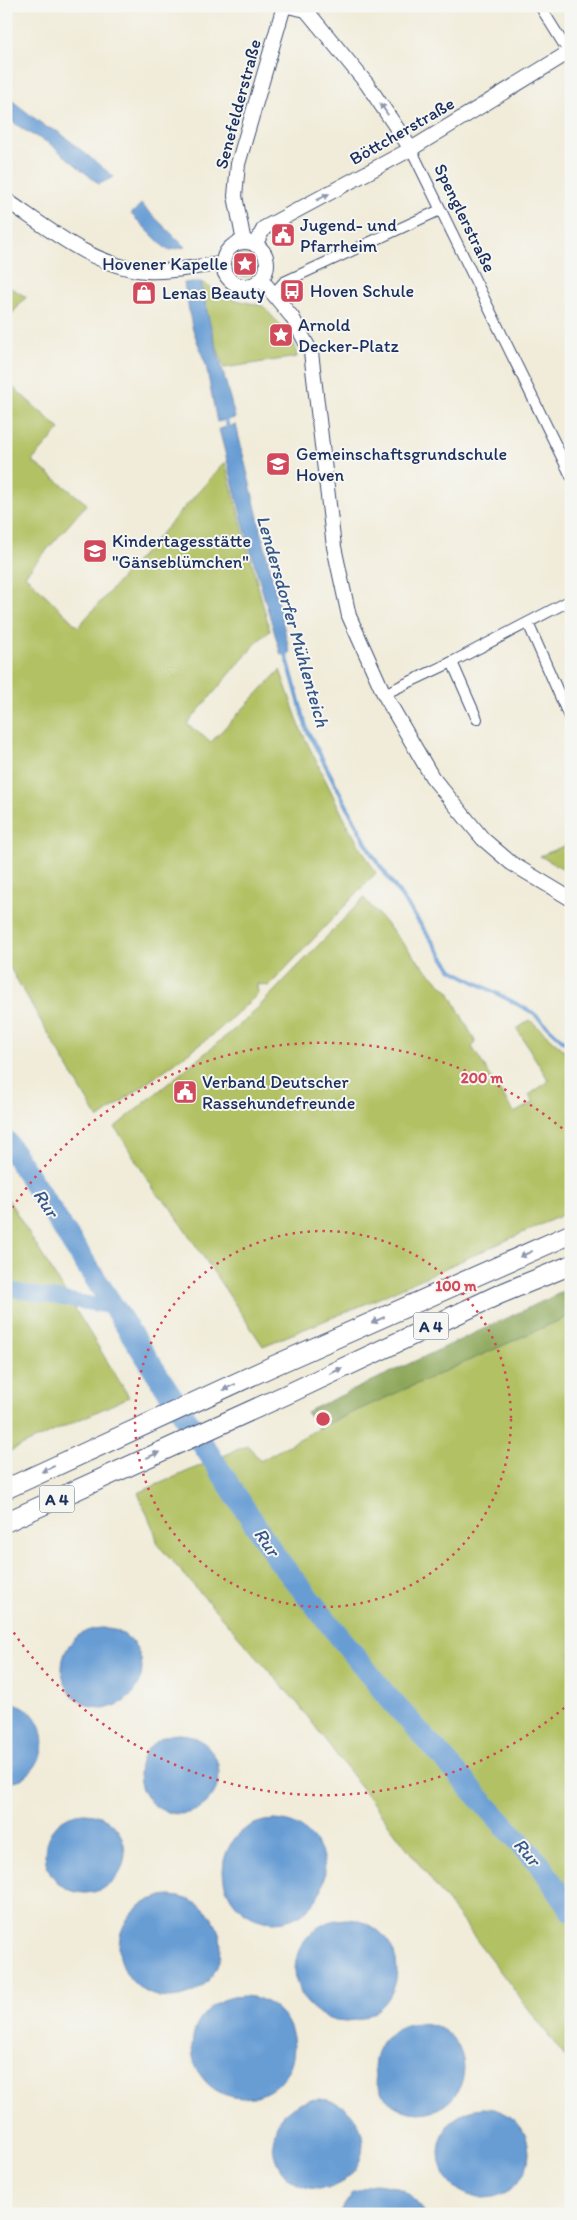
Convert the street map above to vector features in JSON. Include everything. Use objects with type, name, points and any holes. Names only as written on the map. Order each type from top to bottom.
[{"type":"highway","name":"A 4","points":[[6,1489],[273,1366],[571,1234]]},
{"type":"highway","name":"A 4","points":[[6,1522],[292,1392],[500,1294],[571,1265]]},
{"type":"main road","name":"Spenglerstraße","points":[[286,6],[306,10],[367,84],[411,149]]},
{"type":"main road","name":"Senefelderstraße","points":[[249,244],[235,196],[238,164],[286,6]]},
{"type":"main road","name":"Böttcherstraße","points":[[249,244],[264,228],[411,149],[570,53]]},
{"type":"main road","points":[[6,200],[90,254],[107,262],[148,271],[223,264]]},
{"type":"main road","points":[[249,244],[260,248],[267,260],[265,274],[261,279],[249,286],[235,284],[225,274],[223,264],[226,253],[231,248],[249,244]]},
{"type":"main road","points":[[261,279],[292,317],[311,352],[338,564],[349,616],[384,694],[432,777],[478,834],[511,863],[571,899]]},
{"type":"street","points":[[540,6],[570,53]]},
{"type":"street","name":"Spenglerstraße","points":[[411,149],[571,476]]},
{"type":"street","points":[[274,293],[284,282],[440,210]]},
{"type":"street","points":[[384,694],[452,662],[571,600]]},
{"type":"street","points":[[528,622],[570,719]]},
{"type":"street","points":[[452,662],[477,718]]},
{"type":"green space","points":[[245,253],[250,254],[256,260],[256,270],[250,276],[245,277],[240,276],[234,270],[233,265],[234,260],[240,254]]},
{"type":"green space","points":[[201,282],[227,298],[263,306],[288,334],[296,348],[297,357],[224,368],[208,320]]},
{"type":"green space","points":[[6,285],[26,297],[6,321]]},
{"type":"green space","points":[[6,381],[60,429],[32,461],[87,504],[25,575],[78,627],[225,462],[270,631],[259,640],[187,724],[211,742],[280,670],[301,730],[348,826],[376,873],[269,986],[257,984],[258,994],[214,1034],[98,1119],[6,961]]},
{"type":"green space","points":[[571,843],[571,873],[540,856]]},
{"type":"green space","points":[[364,898],[420,963],[449,992],[476,1043],[472,1047],[514,1113],[534,1102],[529,1095],[549,1081],[517,1029],[530,1020],[571,1056],[571,1211],[370,1302],[263,1346],[168,1204],[158,1196],[115,1127],[248,1018]]},
{"type":"green space","points":[[6,1196],[129,1397],[6,1453]]},
{"type":"green space","points":[[571,1288],[571,1315],[318,1428],[306,1412]]},
{"type":"green space","points":[[571,1315],[571,2065],[298,1704],[158,1545],[155,1533],[138,1493],[248,1445],[260,1461],[328,1423]]},
{"type":"water","points":[[6,96],[46,127],[59,132],[114,177],[99,184],[49,143],[27,132],[6,117]]},
{"type":"water","points":[[141,204],[185,247],[169,250],[165,248],[131,214]]},
{"type":"water","points":[[201,282],[235,418],[217,422],[206,365],[192,327],[184,283]]},
{"type":"water","points":[[236,425],[290,653],[281,655],[248,541],[219,429]]},
{"type":"water","points":[[94,1628],[110,1628],[131,1639],[142,1660],[142,1676],[131,1697],[110,1708],[94,1708],[80,1702],[68,1690],[62,1676],[62,1660],[68,1646],[80,1634]]},
{"type":"water","points":[[6,1702],[20,1705],[31,1712],[38,1722],[42,1734],[42,1747],[39,1759],[32,1770],[21,1779],[6,1782]]},
{"type":"water","points":[[171,1734],[187,1734],[208,1745],[219,1766],[219,1782],[208,1803],[187,1814],[171,1814],[157,1808],[145,1796],[139,1782],[139,1766],[145,1752],[157,1740]]},
{"type":"water","points":[[77,1813],[93,1813],[114,1824],[125,1845],[125,1861],[114,1882],[93,1893],[77,1893],[63,1887],[51,1875],[45,1861],[45,1845],[51,1831],[63,1819]]},
{"type":"water","points":[[274,1820],[294,1824],[310,1835],[321,1851],[325,1871],[321,1891],[310,1907],[294,1918],[274,1922],[254,1918],[238,1907],[227,1891],[223,1871],[227,1851],[238,1835],[254,1824]]},
{"type":"water","points":[[170,1896],[190,1900],[206,1911],[217,1927],[221,1947],[217,1967],[206,1983],[190,1994],[170,1998],[150,1994],[134,1983],[123,1967],[119,1947],[123,1927],[134,1911],[150,1900]]},
{"type":"water","points":[[346,1919],[366,1923],[382,1934],[393,1950],[397,1970],[393,1990],[382,2006],[366,2017],[346,2021],[326,2017],[310,2006],[299,1990],[295,1970],[299,1950],[310,1934],[326,1923]]},
{"type":"water","points":[[243,1996],[263,2000],[279,2011],[290,2027],[294,2047],[290,2067],[279,2083],[263,2094],[243,2098],[223,2094],[207,2083],[196,2067],[192,2047],[196,2027],[207,2011],[223,2000]]},
{"type":"water","points":[[419,2023],[436,2026],[451,2036],[461,2051],[464,2068],[461,2085],[451,2100],[436,2110],[419,2113],[402,2110],[387,2100],[377,2085],[374,2068],[377,2051],[387,2036],[402,2026]]},
{"type":"water","points":[[318,2099],[335,2102],[350,2112],[360,2127],[363,2144],[360,2161],[350,2176],[335,2186],[318,2189],[301,2186],[286,2176],[276,2161],[273,2144],[276,2127],[286,2112],[301,2102]]},
{"type":"water","points":[[484,2108],[501,2111],[516,2121],[526,2136],[529,2153],[526,2170],[516,2185],[501,2195],[484,2198],[467,2195],[452,2185],[442,2170],[439,2153],[442,2136],[452,2121],[467,2111]]},
{"type":"water","points":[[373,2184],[390,2186],[409,2194],[424,2214],[338,2214],[353,2193]]},
{"type":"waterway","name":"Lendersdorfer Mühlenteich","points":[[225,416],[229,431]]},
{"type":"waterway","name":"Lendersdorfer Mühlenteich","points":[[285,651],[307,730],[372,854],[452,970],[532,1012],[571,1048]]},
{"type":"waterway","name":"Rur","points":[[6,1141],[276,1557],[387,1696],[541,1866],[571,1911]]},
{"type":"waterway","points":[[6,1289],[115,1308]]},
{"type":"place","name":"Jugend- und Pfarrheim","points":[[283,235]]},
{"type":"place","name":"Hovener Kapelle","points":[[245,264]]},
{"type":"place","name":"Hoven Schule","points":[[292,291]]},
{"type":"place","name":"Lenas Beauty","points":[[144,293]]},
{"type":"place","name":"Arnold Decker-Platz","points":[[281,335]]},
{"type":"place","name":"Gemeinschaftsgrundschule Hoven","points":[[278,464]]},
{"type":"place","name":"Kindertagesstätte \"Gänseblümchen\"","points":[[95,551]]},
{"type":"place","name":"Verband Deutscher Rassehundefreunde","points":[[185,1092]]}]
